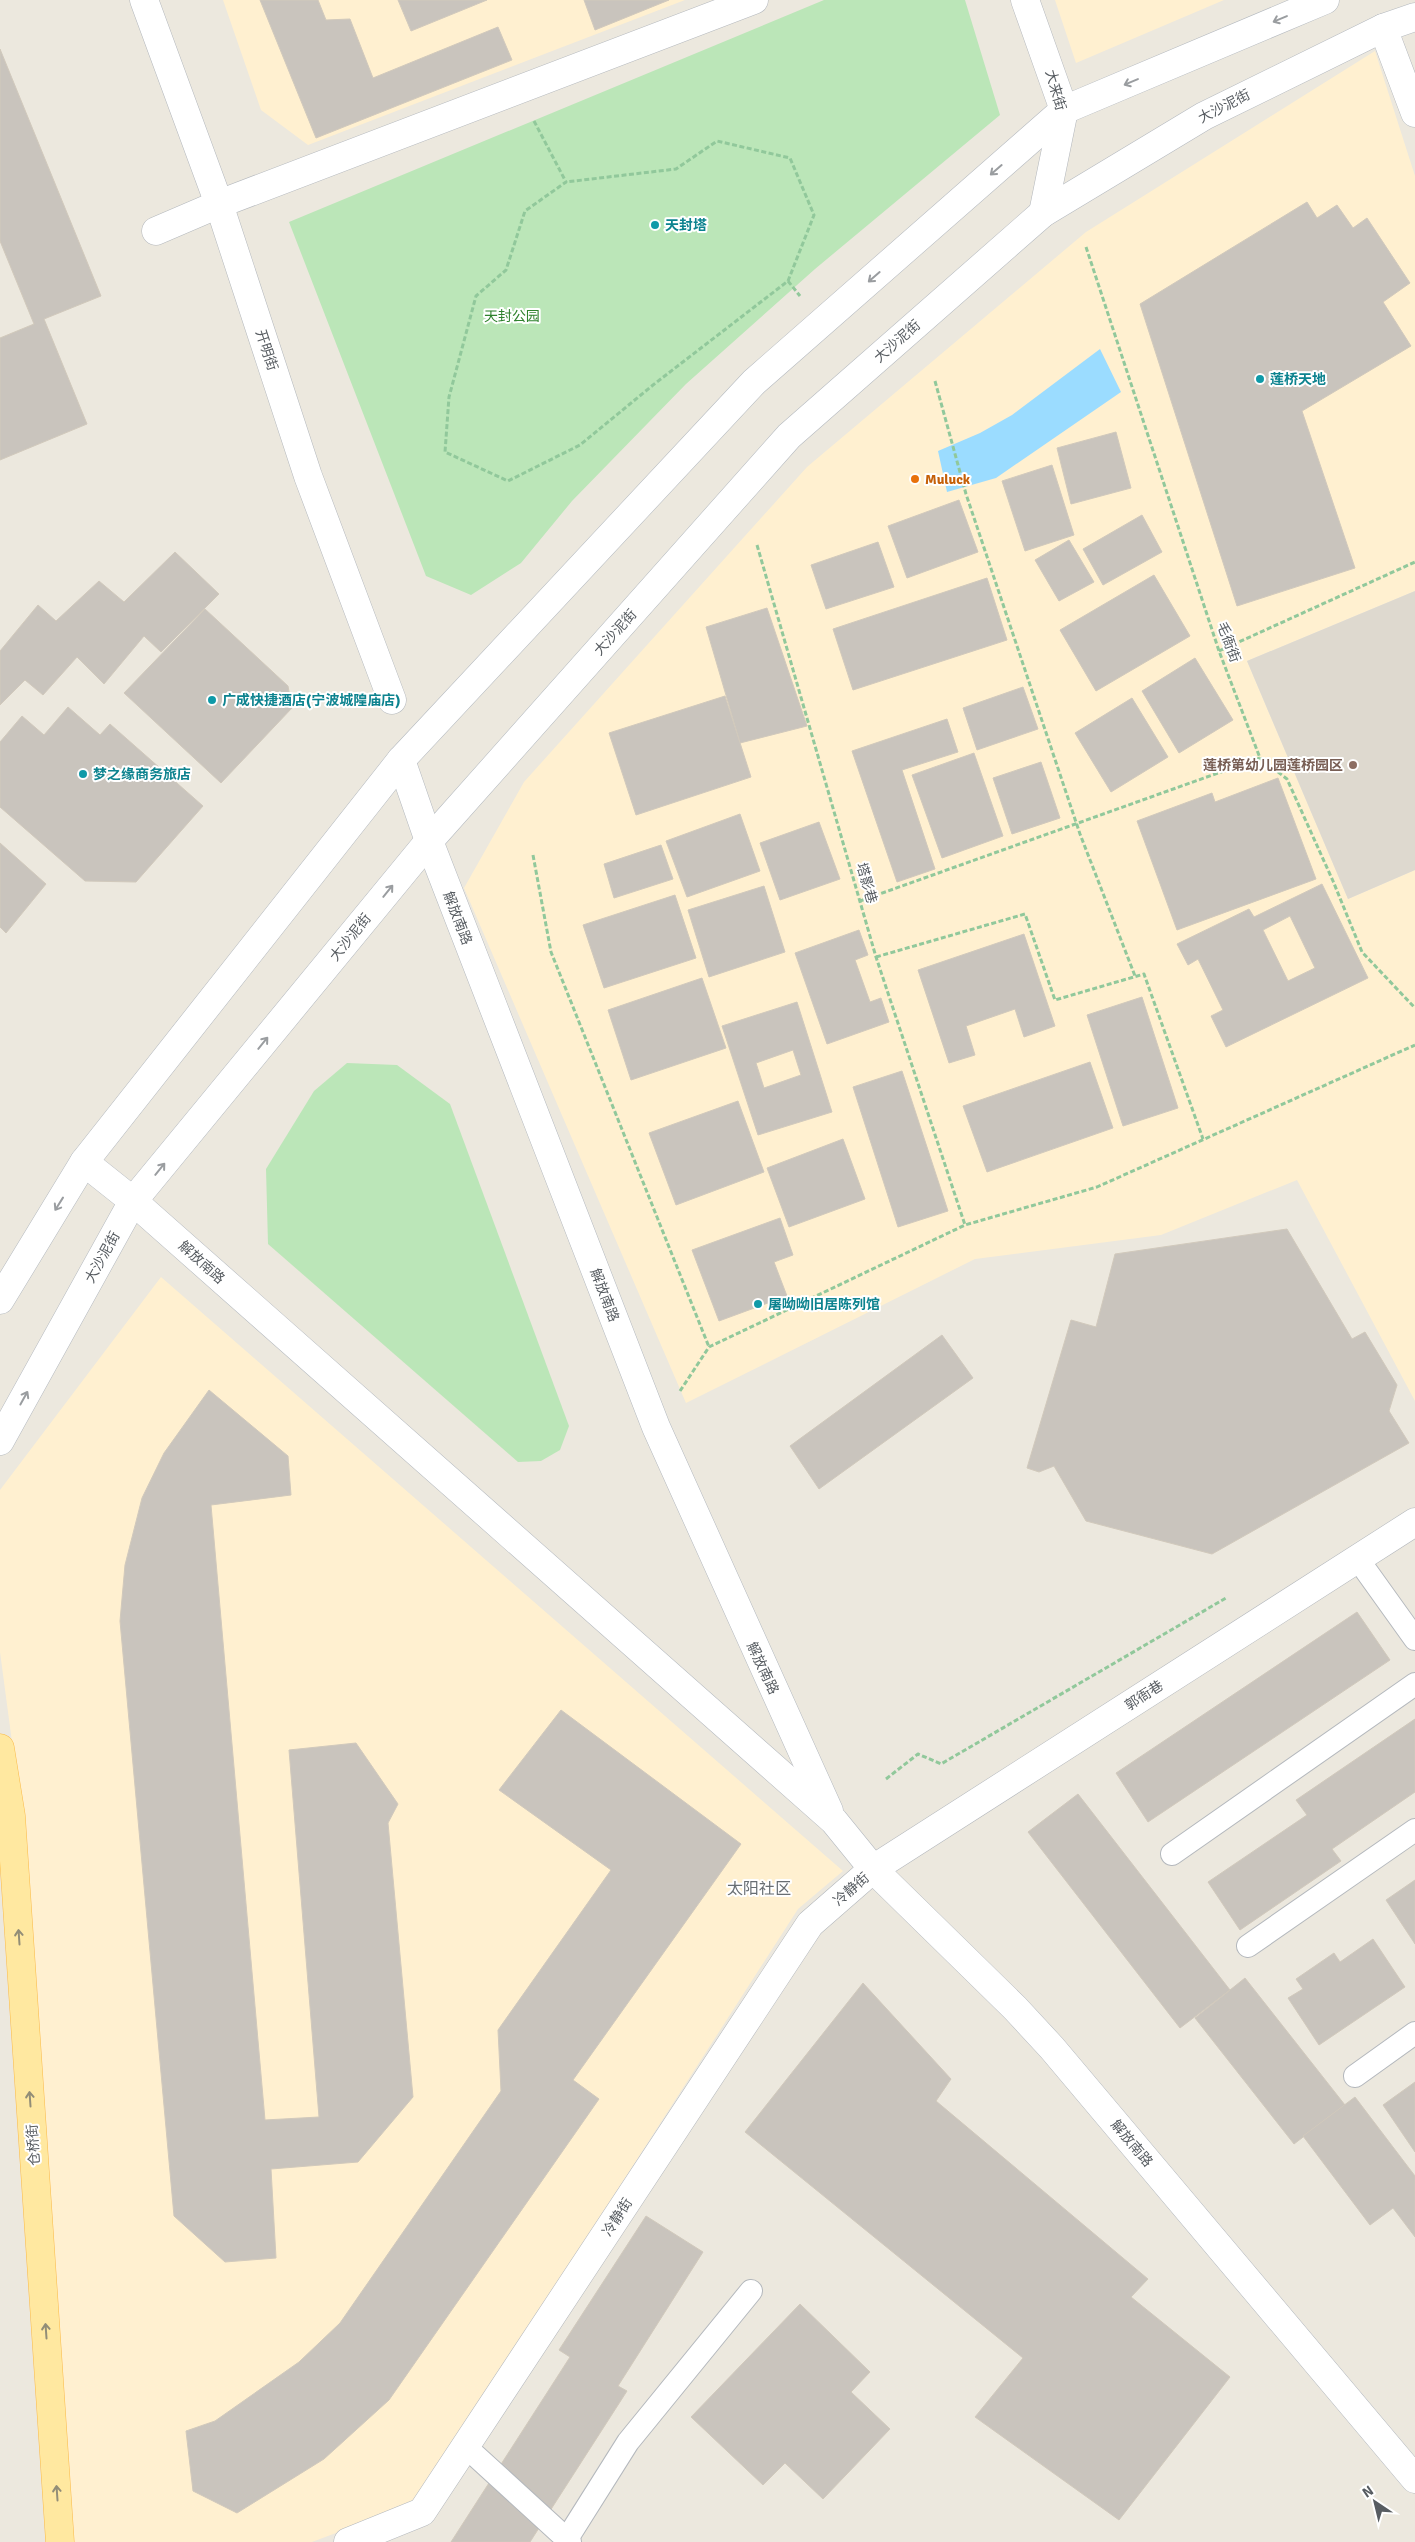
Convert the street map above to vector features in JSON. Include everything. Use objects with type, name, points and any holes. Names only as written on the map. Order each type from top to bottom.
[{"type":"main road","name":"开明街","points":[[144,0],[219,204],[308,476],[392,700]]},
{"type":"main road","points":[[156,231],[219,204],[754,0]]},
{"type":"main road","name":"大来街","points":[[1025,0],[1064,110],[1044,213]]},
{"type":"main road","points":[[0,1300],[84,1162],[401,760],[754,382],[1064,110],[1325,0]]},
{"type":"main road","name":"大沙泥街","points":[[0,1441],[133,1201],[429,842],[790,436],[1044,213],[1204,116],[1383,28],[1415,18]]},
{"type":"main road","points":[[1383,28],[1415,113]]},
{"type":"main road","name":"解放南路","points":[[401,760],[429,842],[656,1427],[834,1821]]},
{"type":"main road","name":"解放南路","points":[[84,1162],[133,1201],[834,1821],[873,1870],[1015,2008],[1052,2048],[1415,2478]]},
{"type":"main road","name":"郭衙巷","points":[[873,1870],[1415,1522]]},
{"type":"main road","name":"仓桥街","points":[[0,1748],[11,1816],[60,2542]]},
{"type":"main road","name":"冷静街","points":[[348,2542],[422,2512],[810,1924],[873,1870]]},
{"type":"lane","points":[[1357,1558],[1415,1639]]},
{"type":"lane","points":[[1172,1854],[1415,1684]]},
{"type":"lane","points":[[1248,1946],[1415,1830]]},
{"type":"lane","points":[[1355,2076],[1415,2033]]},
{"type":"lane","points":[[466,2447],[567,2541],[628,2442],[751,2291]]},
{"type":"path","points":[[518,91],[566,182]]},
{"type":"path","points":[[717,141],[790,158],[814,214],[788,281],[653,384],[580,445],[508,481],[445,452],[449,397],[476,296],[506,270],[525,211],[566,182],[676,170],[717,141]]},
{"type":"path","name":"毛衙街","points":[[1086,248],[1219,651],[1260,758]]},
{"type":"path","points":[[788,281],[800,296]]},
{"type":"path","points":[[935,381],[966,494],[1077,822],[1135,976]]},
{"type":"path","name":"塔影巷","points":[[757,545],[876,957],[965,1225]]},
{"type":"path","points":[[1219,651],[1415,562]]},
{"type":"path","points":[[860,901],[1260,758],[1287,779],[1333,881],[1362,952],[1415,1008]]},
{"type":"path","points":[[533,855],[551,952],[709,1347]]},
{"type":"path","points":[[876,957],[1025,914],[1055,1000],[1144,974],[1203,1140]]},
{"type":"path","points":[[656,1427],[709,1347],[965,1225],[1097,1187],[1415,1044]]},
{"type":"path","points":[[886,1779],[918,1754],[941,1764],[1234,1594]]},
{"type":"shaded area","points":[[223,0],[685,0],[308,145],[261,110]]},
{"type":"shaded area","points":[[1055,0],[1224,0],[1076,63]]},
{"type":"shaded area","points":[[1375,51],[1415,176],[1415,591],[1247,661],[1348,899],[1415,870],[1415,1401],[1297,1180],[1161,1235],[975,1259],[686,1403],[464,888],[524,782],[807,467],[1086,232]]},
{"type":"shaded area","name":"莲桥第幼儿园莲桥园区","points":[[1415,591],[1415,870],[1348,899],[1247,661]]},
{"type":"shaded area","points":[[161,1277],[843,1871],[798,1909],[416,2503],[312,2542],[74,2542],[22,1817],[0,1652],[0,1490]]},
{"type":"green space","name":"天封公园","points":[[824,0],[965,0],[1000,115],[815,269],[686,384],[572,501],[521,563],[471,595],[426,576],[289,222]]},
{"type":"green space","points":[[347,1063],[397,1065],[450,1104],[569,1426],[560,1450],[541,1461],[518,1462],[268,1244],[266,1169],[314,1091]]},
{"type":"water","points":[[1100,349],[1121,392],[996,478],[947,492],[938,451],[980,433],[1012,415]]},
{"type":"building","points":[[260,0],[318,0],[326,20],[350,19],[373,78],[498,27],[512,60],[316,138]]},
{"type":"building","points":[[398,0],[487,0],[411,31]]},
{"type":"building","points":[[584,0],[669,0],[595,30]]},
{"type":"building","points":[[0,49],[101,296],[44,319],[87,424],[0,460],[0,338],[34,324],[0,241]]},
{"type":"building","name":"莲桥天地","points":[[1307,202],[1317,218],[1337,205],[1353,228],[1367,218],[1410,283],[1383,302],[1411,346],[1302,411],[1355,568],[1237,606],[1140,304]]},
{"type":"building","points":[[1116,432],[1131,488],[1071,504],[1057,448]]},
{"type":"building","points":[[1052,465],[1074,535],[1025,551],[1002,481]]},
{"type":"building","points":[[959,500],[978,552],[907,578],[888,526]]},
{"type":"building","points":[[1142,515],[1162,552],[1103,585],[1083,549]]},
{"type":"building","points":[[1069,540],[1094,582],[1059,601],[1035,560]]},
{"type":"building","points":[[878,542],[894,587],[826,609],[811,565]]},
{"type":"building","points":[[175,552],[219,594],[161,652],[144,636],[104,684],[77,657],[43,695],[25,680],[0,705],[0,651],[38,605],[56,621],[99,581],[124,602]]},
{"type":"building","points":[[1154,575],[1190,636],[1096,691],[1060,630]]},
{"type":"building","points":[[987,578],[1007,640],[853,690],[833,629]]},
{"type":"building","points":[[767,608],[807,726],[740,743],[706,627]]},
{"type":"building","name":"广成快捷酒店(宁波城隍庙店)","points":[[205,609],[288,686],[292,708],[221,783],[124,693]]},
{"type":"building","points":[[1195,658],[1233,720],[1179,753],[1142,691]]},
{"type":"building","points":[[1023,687],[1038,729],[977,750],[963,708]]},
{"type":"building","points":[[725,696],[751,777],[636,815],[609,733]]},
{"type":"building","points":[[1132,698],[1168,757],[1111,792],[1075,733]]},
{"type":"building","name":"梦之缘商务旅店","points":[[68,707],[100,735],[110,724],[203,806],[136,882],[85,881],[0,807],[0,742],[22,716],[44,735]]},
{"type":"building","points":[[947,719],[958,752],[902,770],[935,869],[897,882],[852,751]]},
{"type":"building","points":[[974,753],[1003,836],[942,858],[912,775]]},
{"type":"building","points":[[1041,762],[1060,818],[1012,834],[993,778]]},
{"type":"building","points":[[1278,778],[1316,879],[1177,930],[1137,821],[1212,793],[1215,802]]},
{"type":"building","points":[[740,814],[760,871],[687,897],[666,841]]},
{"type":"building","points":[[819,822],[840,879],[780,900],[760,843]]},
{"type":"building","points":[[0,843],[46,884],[6,933],[0,927]]},
{"type":"building","points":[[661,845],[673,879],[614,898],[604,864]]},
{"type":"building","points":[[1322,884],[1368,978],[1226,1047],[1211,1016],[1223,1010],[1198,959],[1188,965],[1177,944],[1249,909],[1254,917]],"holes":[[[1290,916],[1315,968],[1288,981],[1263,930]]]},
{"type":"building","points":[[764,886],[785,952],[709,977],[688,910]]},
{"type":"building","points":[[675,895],[696,958],[604,988],[583,925]]},
{"type":"building","points":[[859,930],[868,955],[855,960],[870,1002],[881,998],[889,1022],[827,1044],[795,953]]},
{"type":"building","points":[[1024,934],[1055,1026],[1024,1037],[1015,1009],[966,1026],[975,1055],[949,1063],[918,970]]},
{"type":"building","points":[[702,978],[726,1048],[631,1080],[608,1010]]},
{"type":"building","points":[[1142,997],[1178,1108],[1123,1126],[1087,1015]]},
{"type":"building","points":[[797,1002],[832,1112],[758,1135],[722,1026]],"holes":[[[793,1050],[801,1075],[764,1088],[756,1063]]]},
{"type":"building","points":[[1090,1062],[1113,1128],[987,1172],[963,1106]]},
{"type":"building","points":[[902,1071],[948,1211],[898,1227],[853,1087]]},
{"type":"building","points":[[738,1101],[764,1172],[676,1205],[649,1133]]},
{"type":"building","points":[[843,1139],[865,1199],[789,1227],[767,1168]]},
{"type":"building","points":[[780,1218],[793,1255],[774,1262],[787,1296],[719,1321],[692,1250]]},
{"type":"building","points":[[1287,1229],[1352,1339],[1365,1332],[1397,1385],[1389,1411],[1409,1443],[1212,1554],[1086,1521],[1054,1466],[1039,1472],[1027,1468],[1071,1320],[1096,1327],[1115,1254]]},
{"type":"building","points":[[942,1335],[973,1378],[819,1489],[790,1446]]},
{"type":"building","points":[[209,1390],[288,1456],[291,1495],[211,1505],[265,2120],[319,2117],[289,1750],[356,1743],[398,1804],[388,1823],[413,2097],[358,2162],[271,2169],[276,2258],[225,2262],[174,2216],[120,1621],[125,1565],[142,1498],[164,1453]]},
{"type":"building","points":[[1357,1612],[1390,1660],[1148,1822],[1116,1773]]},
{"type":"building","points":[[561,1710],[741,1844],[573,2080],[599,2099],[389,2400],[324,2459],[237,2513],[193,2491],[186,2431],[215,2421],[299,2362],[340,2323],[501,2091],[498,2030],[611,1870],[499,1790]]},
{"type":"building","points":[[1415,1719],[1415,1792],[1332,1849],[1341,1861],[1240,1930],[1208,1882],[1307,1815],[1296,1800]]},
{"type":"building","points":[[1078,1794],[1230,1990],[1180,2028],[1028,1832]]},
{"type":"building","points":[[1415,1880],[1415,1944],[1386,1900]]},
{"type":"building","points":[[1373,1939],[1405,1987],[1319,2045],[1288,1998],[1303,1989],[1296,1979],[1334,1953],[1340,1962]]},
{"type":"building","points":[[1245,1978],[1345,2105],[1294,2144],[1195,2018]]},
{"type":"building","points":[[863,1983],[951,2079],[936,2101],[1148,2279],[1131,2297],[1230,2377],[1119,2520],[975,2417],[1023,2358],[745,2132]]},
{"type":"building","points":[[1415,2082],[1415,2152],[1383,2105]]},
{"type":"building","points":[[1355,2097],[1415,2176],[1415,2237],[1393,2208],[1370,2225],[1303,2136]]},
{"type":"building","points":[[646,2216],[703,2252],[618,2386],[627,2391],[530,2542],[451,2542],[570,2357],[559,2350]]},
{"type":"building","points":[[800,2304],[870,2372],[851,2392],[890,2429],[823,2499],[785,2463],[763,2485],[691,2417]]},
{"type":"place","name":"天封塔","points":[[655,225]]},
{"type":"place","name":"莲桥天地","points":[[1260,379]]},
{"type":"place","name":"Muluck","points":[[915,479]]},
{"type":"place","name":"广成快捷酒店(宁波城隍庙店)","points":[[212,700]]},
{"type":"place","name":"莲桥第幼儿园莲桥园区","points":[[1353,765]]},
{"type":"place","name":"梦之缘商务旅店","points":[[83,774]]},
{"type":"place","name":"屠呦呦旧居陈列馆","points":[[758,1304]]},
{"type":"district","name":"太阳社区","points":[[759,1888]]}]
